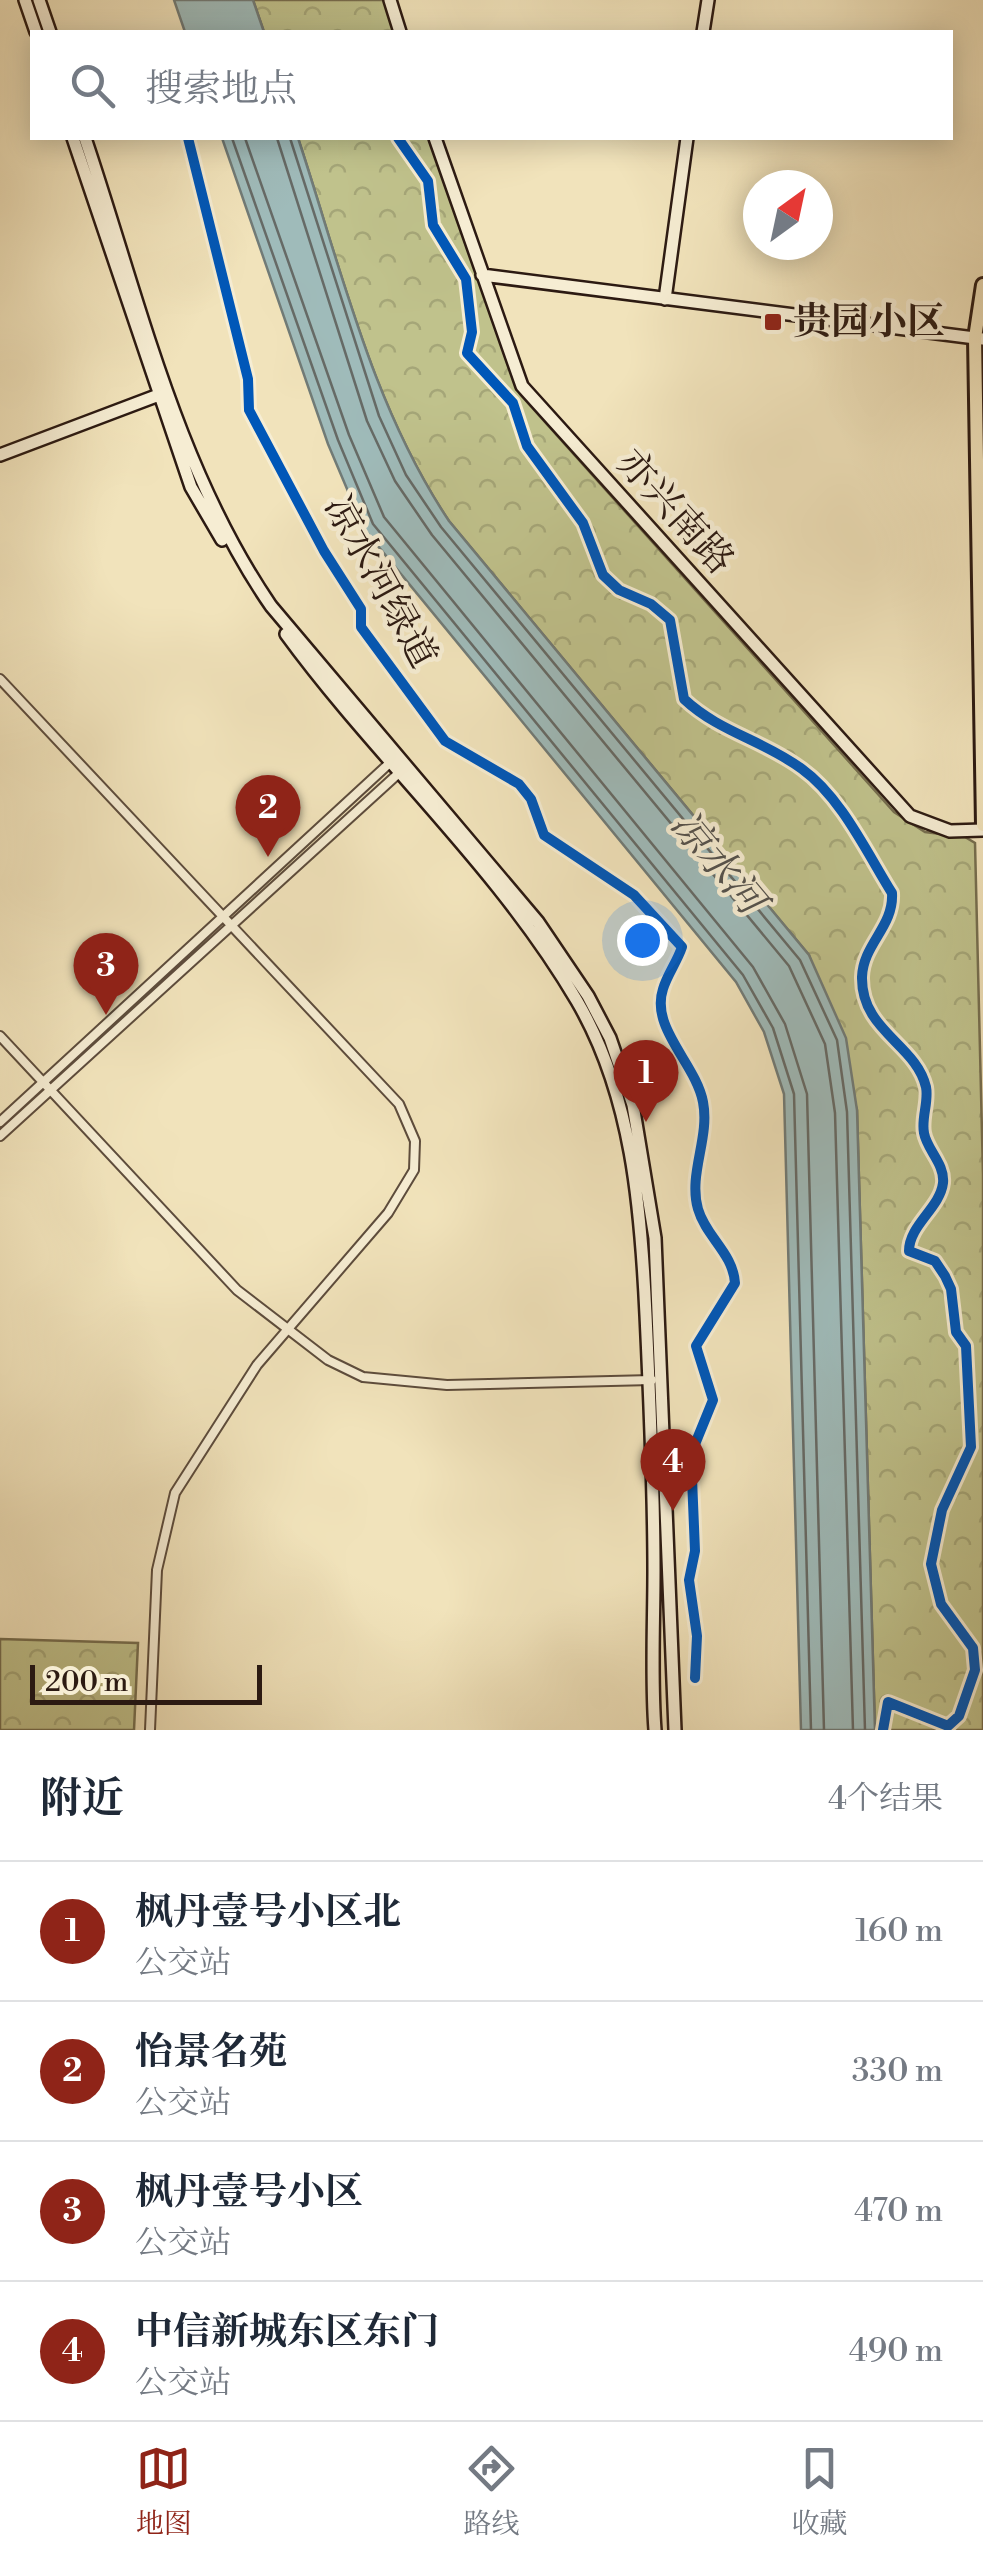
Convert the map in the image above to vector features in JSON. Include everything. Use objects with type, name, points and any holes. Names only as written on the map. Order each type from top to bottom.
[{"type":"main road","points":[[983,284],[979,338],[983,828]]},
{"type":"street","points":[[25,0],[35,30]]},
{"type":"street","points":[[39,0],[49,30]]},
{"type":"street","points":[[390,0],[399,30]]},
{"type":"street","points":[[703,30],[708,0]]},
{"type":"street","points":[[74,140],[164,394],[238,558],[271,606],[393,760],[538,922],[588,996],[610,1038],[633,1105],[648,1178],[674,1730]]},
{"type":"street","points":[[86,140],[164,394]]},
{"type":"street","name":"亦兴南路","points":[[437,140],[522,386],[910,816],[929,827],[983,828]]},
{"type":"street","points":[[666,299],[687,140]]},
{"type":"street","points":[[482,275],[979,338]]},
{"type":"street","points":[[0,455],[164,394]]},
{"type":"street","points":[[0,680],[400,1104],[415,1141],[414,1170],[388,1213],[284,1330],[215,1426],[175,1492],[156,1570],[150,1730]]},
{"type":"street","points":[[0,1122],[222,912],[393,760]]},
{"type":"street","points":[[0,1136],[403,770]]},
{"type":"street","points":[[0,1036],[237,1290],[284,1330],[363,1377],[446,1385],[655,1380]]},
{"type":"street","points":[[654,1730],[655,1380]]},
{"type":"green space","points":[[253,0],[385,0],[395,30],[263,30]]},
{"type":"green space","points":[[299,140],[432,140],[520,394],[894,812],[925,832],[965,837],[975,843],[983,1175],[983,1730],[875,1730],[857,1110],[809,955],[449,521],[399,431],[344,286]]},
{"type":"green space","points":[[0,1639],[138,1643],[134,1730],[0,1730]]},
{"type":"water","points":[[174,0],[253,0],[263,30],[184,30]]},
{"type":"water","name":"凉水河","points":[[223,140],[299,140],[361,335],[422,477],[449,521],[809,955],[846,1038],[857,1110],[875,1730],[801,1730],[784,1094],[764,1032],[736,982],[364,529],[328,444]]},
{"type":"cycle path","name":"凉水河绿道","points":[[188,140],[248,379],[249,410],[324,551],[361,609],[361,627],[445,741],[519,784],[531,799],[544,835],[634,895],[682,947],[663,989],[663,1018],[703,1102],[704,1129],[696,1183],[698,1209],[729,1263],[735,1283],[696,1346],[713,1400],[691,1454],[695,1551],[689,1580],[697,1636],[695,1678]]},
{"type":"cycle path","points":[[399,140],[428,181],[433,225],[466,279],[472,332],[467,353],[513,403],[527,446],[583,523],[603,575],[619,590],[651,604],[670,620],[684,699],[712,720],[787,759],[816,781],[852,826],[892,893],[888,916],[867,955],[862,977],[870,1011],[920,1072],[927,1093],[924,1133],[943,1176],[941,1192],[914,1233],[909,1251],[935,1261],[945,1276],[951,1289],[956,1332],[966,1346],[971,1447],[942,1510],[931,1564],[941,1604],[973,1648],[975,1670],[959,1716],[948,1726],[888,1702],[883,1730]]},
{"type":"place","name":"贵园小区","points":[[773,322]]},
{"type":"place","name":"怡景名苑","points":[[268,857]]},
{"type":"place","name":"枫丹壹号小区","points":[[106,1015]]},
{"type":"place","name":"枫丹壹号小区北","points":[[646,1122]]},
{"type":"place","name":"中信新城东区东门","points":[[673,1511]]}]
